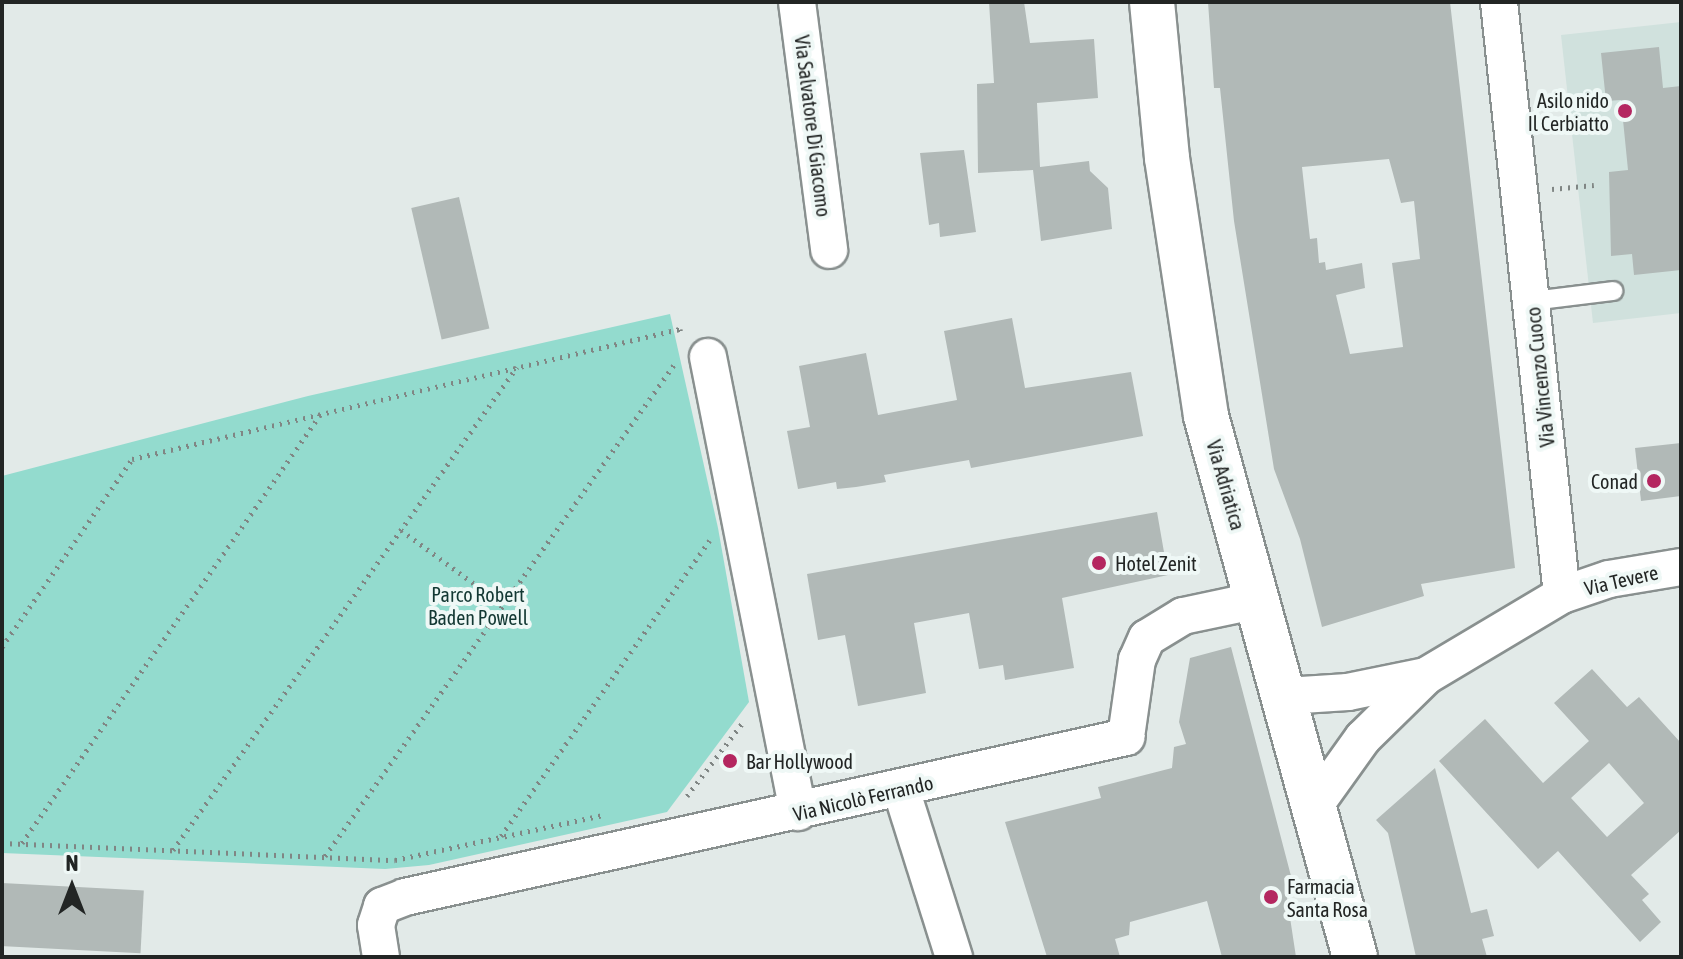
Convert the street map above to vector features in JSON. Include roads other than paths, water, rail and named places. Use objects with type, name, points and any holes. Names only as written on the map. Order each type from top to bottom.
[{"type":"street","name":"Via Salvatore Di Giacomo","points":[[797,2],[829,250]]},
{"type":"street","name":"Via Adriatica","points":[[1152,2],[1167,158],[1206,416],[1286,696],[1355,957]]},
{"type":"street","name":"Via Vincenzo Cuoco","points":[[1499,2],[1562,595]]},
{"type":"street","points":[[693,358],[798,812]]},
{"type":"street","name":"Via Tevere","points":[[1562,595],[1609,579],[1681,567]]},
{"type":"street","points":[[1315,805],[1363,738],[1426,676],[1562,595]]},
{"type":"street","name":"Via Nicolò Ferrando","points":[[381,957],[376,925],[382,906],[1126,737],[1137,660],[1147,638],[1183,616],[1259,600]]},
{"type":"street","points":[[1286,696],[1348,692],[1426,676]]},
{"type":"street","points":[[901,789],[954,957]]},
{"type":"lane","points":[[1532,301],[1613,291]]},
{"type":"place","name":"Asilo nido Il Cerbiatto","points":[[1625,111]]},
{"type":"place","name":"Conad","points":[[1654,481]]},
{"type":"place","name":"Hotel Zenit","points":[[1099,563]]},
{"type":"place","name":"Bar Hollywood","points":[[730,761]]},
{"type":"place","name":"Farmacia Santa Rosa","points":[[1271,897]]},
{"type":"park label","name":"Parco Robert Baden Powell","points":[[478,606]]}]
